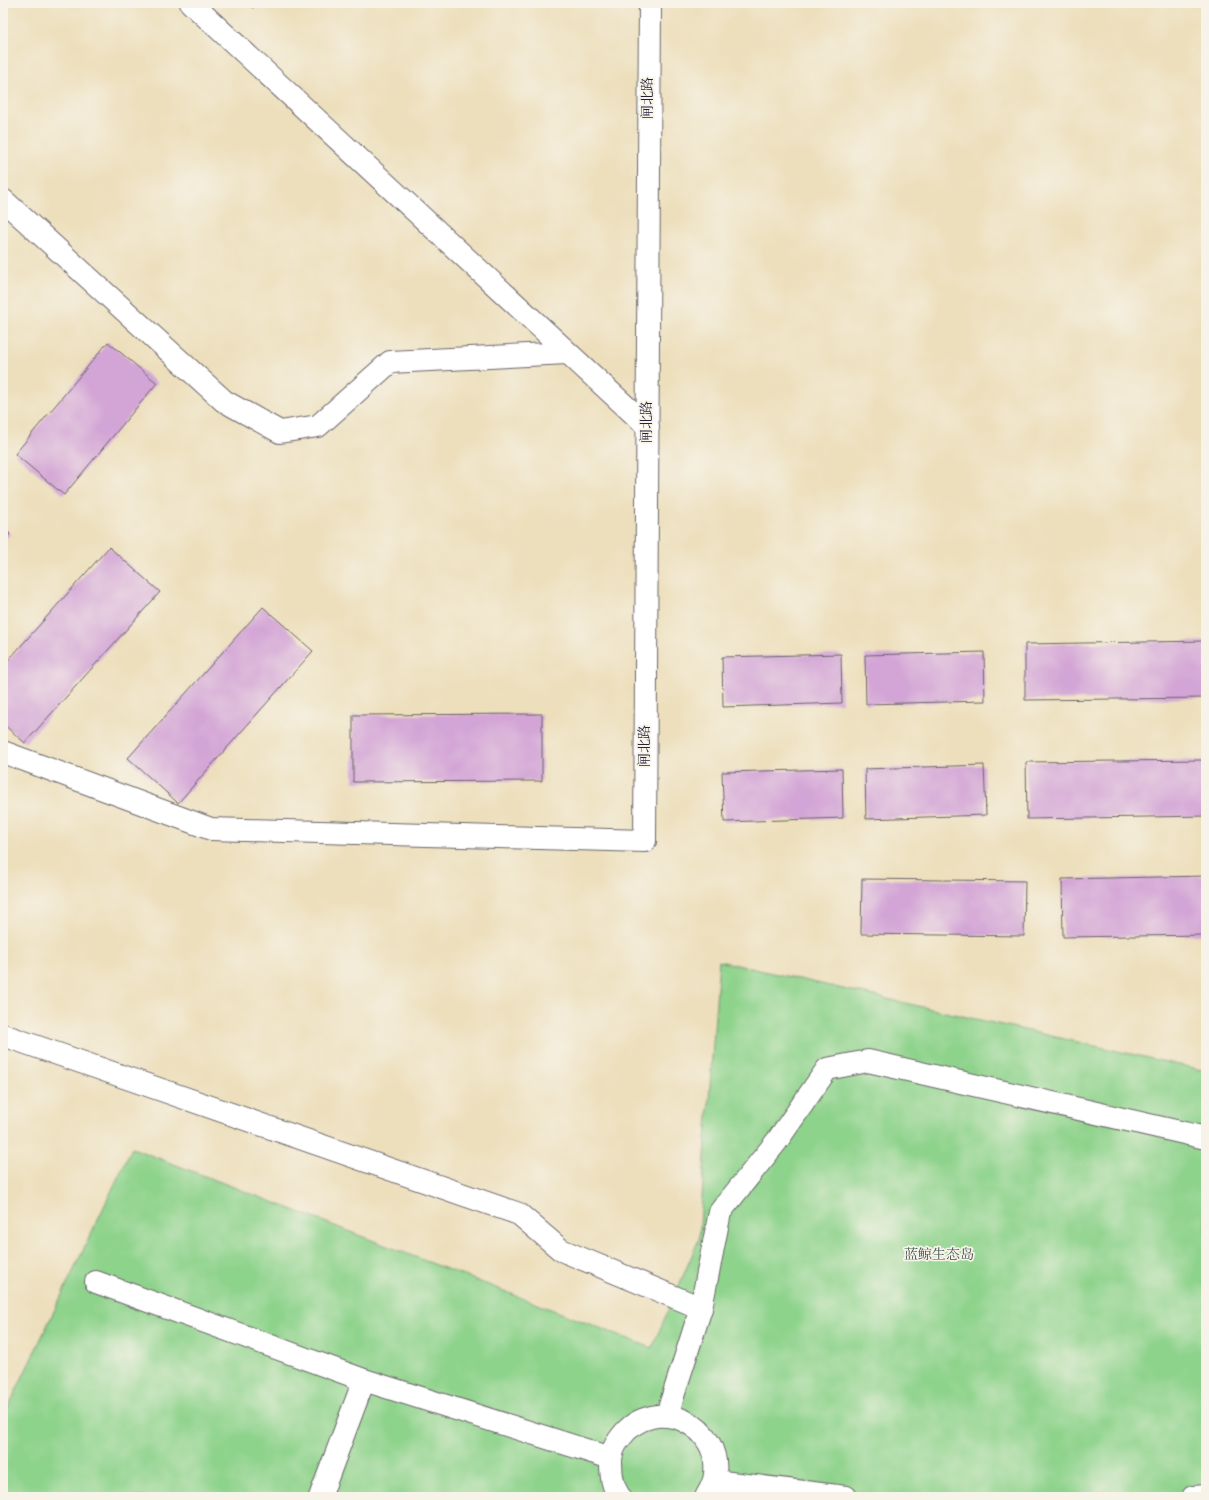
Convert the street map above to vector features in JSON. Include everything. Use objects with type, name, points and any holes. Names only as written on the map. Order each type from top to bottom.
[{"type":"street","points":[[190,3],[648,427]]},
{"type":"street","name":"闸北路","points":[[3,752],[211,829],[645,841],[650,3]]},
{"type":"street","points":[[3,200],[224,401],[280,432],[318,426],[390,362],[567,353]]},
{"type":"street","points":[[3,1035],[519,1214],[561,1250],[701,1308]]},
{"type":"street","points":[[667,1415],[701,1308],[720,1212],[777,1141],[827,1069],[868,1061],[1206,1138]]},
{"type":"street","points":[[96,1282],[364,1380],[611,1458]]},
{"type":"street","points":[[320,1497],[364,1380]]},
{"type":"street","points":[[620,1497],[616,1493],[611,1476],[611,1458],[616,1444],[625,1431],[637,1422],[652,1416],[667,1415],[682,1419],[695,1426],[706,1438],[713,1451],[715,1466],[710,1489],[846,1497]]},
{"type":"street","points":[[1193,1497],[1206,1496]]},
{"type":"green space","name":"蓝鲸生态岛","points":[[719,961],[1206,1071],[1206,1497],[3,1497],[3,1418],[132,1148],[652,1348],[699,1239]]},
{"type":"building","points":[[247,3],[258,3],[253,8]]},
{"type":"building","points":[[108,342],[157,383],[64,495],[15,454]]},
{"type":"building","points":[[3,527],[10,534],[3,542]]},
{"type":"building","points":[[109,547],[160,592],[25,743],[3,724],[3,666]]},
{"type":"building","points":[[263,607],[313,651],[178,803],[128,758]]},
{"type":"building","points":[[1206,641],[1206,698],[1025,700],[1025,644]]},
{"type":"building","points":[[984,652],[985,701],[866,704],[865,655]]},
{"type":"building","points":[[841,654],[842,703],[723,707],[722,657]]},
{"type":"building","points":[[542,714],[542,781],[353,782],[353,715]]},
{"type":"building","points":[[1206,760],[1206,816],[1027,819],[1026,762]]},
{"type":"building","points":[[984,765],[986,815],[866,819],[865,769]]},
{"type":"building","points":[[842,769],[843,818],[724,822],[722,772]]},
{"type":"building","points":[[1206,876],[1206,935],[1063,937],[1062,879]]},
{"type":"building","points":[[862,879],[1025,881],[1024,936],[861,934]]}]
